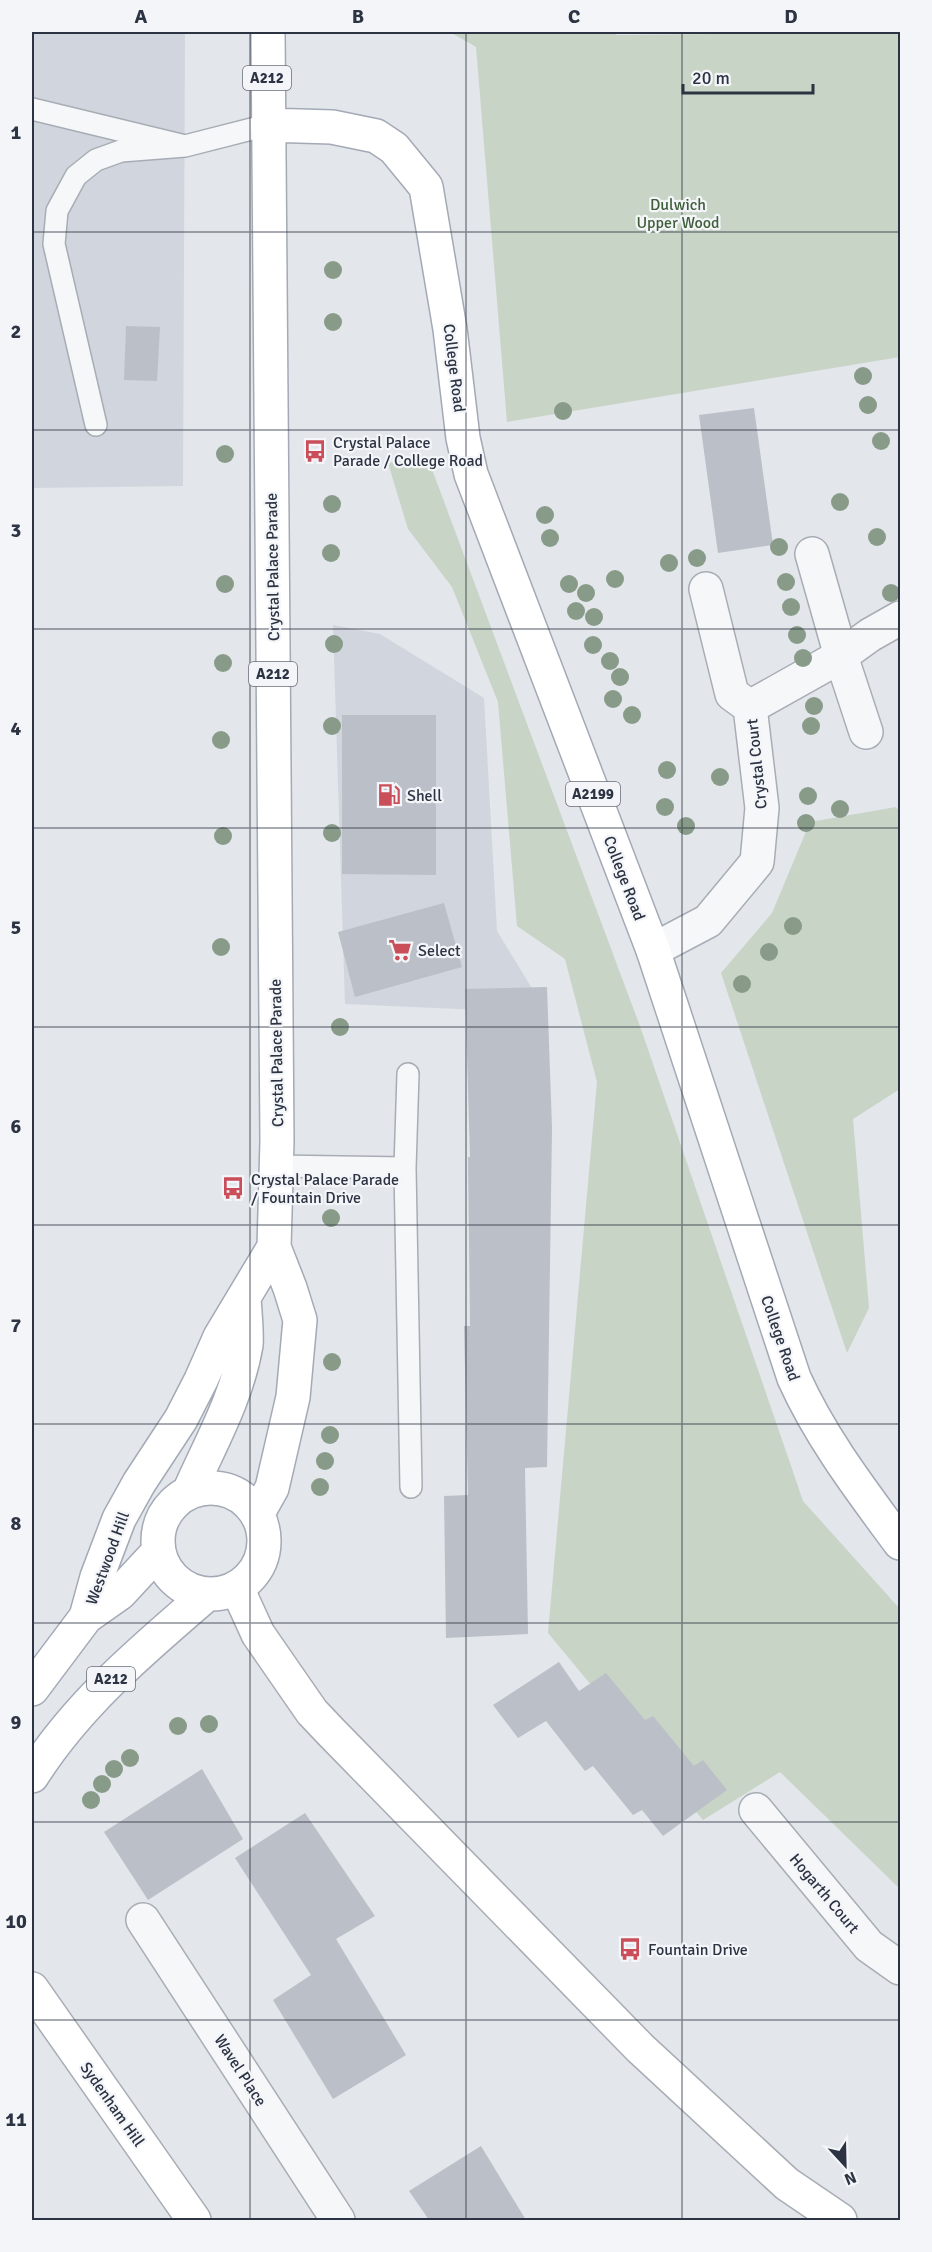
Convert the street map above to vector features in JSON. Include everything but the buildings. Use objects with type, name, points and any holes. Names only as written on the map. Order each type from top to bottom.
[{"type":"main road","name":"Crystal Palace Parade","points":[[258,1513],[272,1488],[292,1397],[300,1320],[274,1247],[276,1166],[268,32]]},
{"type":"main road","name":"College Road","points":[[267,125],[332,127],[376,136],[394,148],[426,187],[471,474],[653,950],[794,1378],[812,1415],[845,1469],[900,1543]]},
{"type":"main road","name":"Crystal Palace Parade","points":[[139,1483],[181,1419],[220,1338],[274,1247]]},
{"type":"main road","points":[[189,1492],[228,1407],[241,1366],[246,1342],[244,1299]]},
{"type":"main road","name":"Westwood Hill","points":[[37,1671],[86,1617],[97,1577],[119,1519],[139,1483]]},
{"type":"main road","points":[[205,1596],[183,1587],[175,1580],[164,1565],[157,1536],[163,1516],[174,1502],[189,1492],[215,1488],[233,1491],[258,1513],[264,1535],[262,1557],[253,1574],[237,1588],[258,1634],[312,1712],[640,2048],[787,2184],[840,2220]]},
{"type":"main road","name":"A212","points":[[86,1617],[120,1593],[159,1551]]},
{"type":"main road","name":"A212","points":[[32,1776],[48,1750],[77,1714],[122,1668],[205,1596],[237,1588]]},
{"type":"main road","name":"Sydenham Hill","points":[[32,1989],[194,2220]]},
{"type":"street","points":[[812,554],[841,656],[866,732]]},
{"type":"street","name":"Crystal Court","points":[[653,950],[708,921],[757,862],[762,808],[750,707],[732,694],[706,589]]},
{"type":"street","name":"Crystal Court","points":[[750,707],[841,656],[870,635],[900,618]]},
{"type":"street","name":"Hogarth Court","points":[[756,1810],[869,1946],[900,1968]]},
{"type":"street","name":"Wavel Place","points":[[143,1920],[338,2220]]},
{"type":"lane","points":[[32,109],[185,146]]},
{"type":"lane","points":[[96,425],[54,244],[57,212],[76,176],[96,160],[122,151],[185,146],[267,125]]},
{"type":"lane","points":[[408,1074],[405,1168],[411,1487]]},
{"type":"lane","points":[[276,1166],[405,1168]]},
{"type":"shaded area","points":[[32,32],[185,32],[183,486],[32,488]]},
{"type":"shaded area","points":[[333,625],[380,634],[484,698],[497,931],[547,1013],[345,1004]]},
{"type":"green space","name":"Dulwich Upper Wood","points":[[450,32],[612,32],[617,35],[900,32],[900,357],[507,422],[476,47]]},
{"type":"green space","points":[[427,456],[641,1029],[803,1501],[900,1609],[900,1889],[780,1772],[703,1820],[548,1633],[597,1082],[565,959],[517,926],[498,702],[452,587],[408,529],[388,463]]},
{"type":"green space","points":[[896,807],[900,812],[900,1089],[853,1119],[869,1308],[847,1353],[721,973],[772,913],[810,822]]},
{"type":"place","name":"Crystal Palace Parade / College Road","points":[[315,451]]},
{"type":"place","name":"Shell","points":[[389,795]]},
{"type":"place","name":"Select","points":[[400,950]]},
{"type":"place","name":"Crystal Palace Parade / Fountain Drive","points":[[233,1188]]},
{"type":"place","name":"Fountain Drive","points":[[630,1949]]}]
